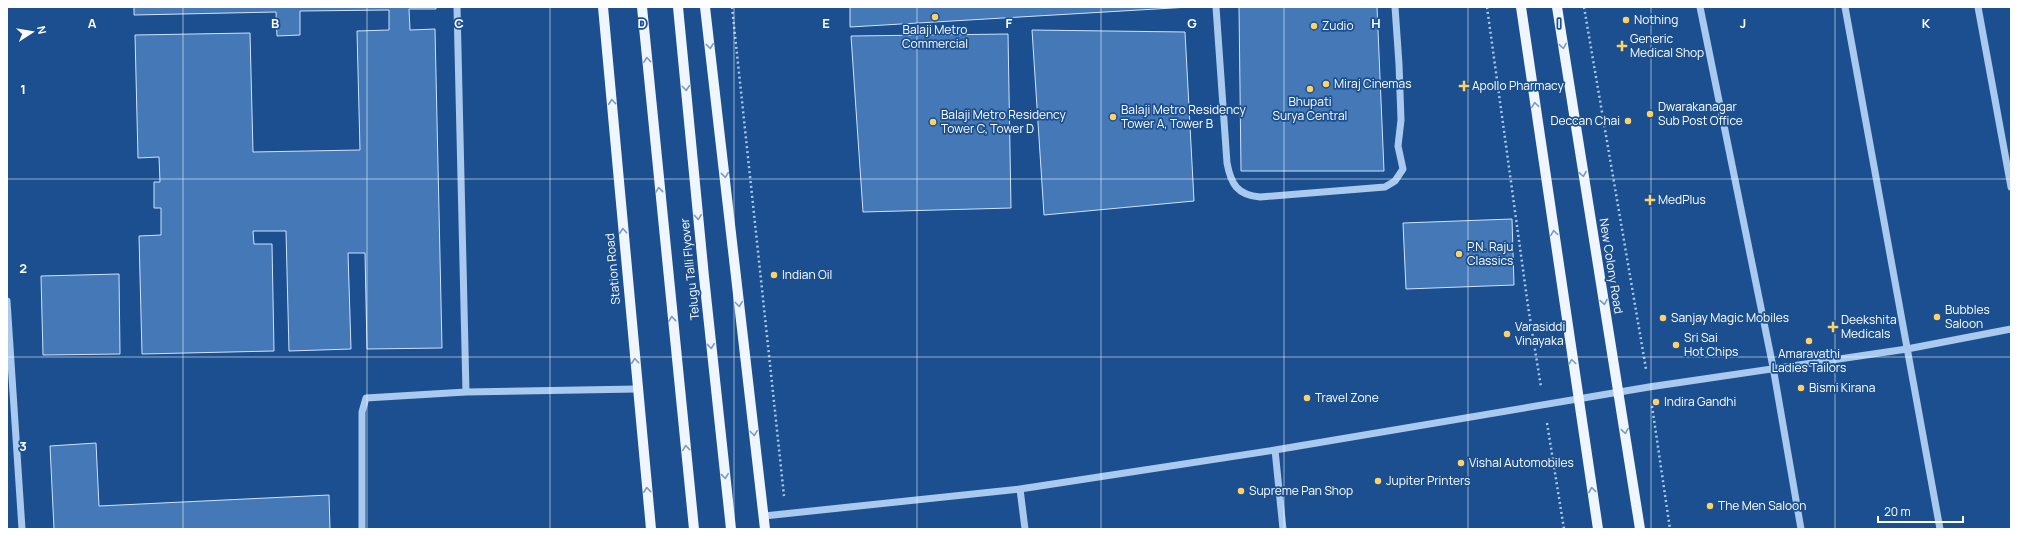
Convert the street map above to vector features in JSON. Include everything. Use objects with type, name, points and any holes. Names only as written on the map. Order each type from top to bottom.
[{"type":"main road","name":"Station Road","points":[[603,7],[651,529]]},
{"type":"main road","name":"Telugu Talli Flyover","points":[[642,7],[694,529]]},
{"type":"main road","name":"Telugu Talli Flyover","points":[[678,7],[703,269],[731,529]]},
{"type":"main road","points":[[705,7],[765,529]]},
{"type":"main road","points":[[1521,7],[1598,529]]},
{"type":"main road","name":"New Colony Road","points":[[1557,7],[1640,529]]},
{"type":"street","points":[[457,7],[466,392]]},
{"type":"street","points":[[1216,7],[1227,163],[1230,177],[1234,185],[1247,196],[1260,197],[1385,187],[1395,182],[1403,169],[1398,146],[1401,120],[1395,7]]},
{"type":"street","points":[[1700,7],[1773,367],[1800,529]]},
{"type":"street","points":[[1844,7],[1940,529]]},
{"type":"street","points":[[1978,7],[2011,187]]},
{"type":"street","points":[[7,301],[22,529]]},
{"type":"street","points":[[764,516],[1020,489],[1275,450],[1578,398],[1773,367],[1907,349],[2011,329]]},
{"type":"street","points":[[362,529],[362,412],[366,398],[466,392],[637,389]]},
{"type":"street","points":[[1275,450],[1282,529]]},
{"type":"street","points":[[1020,489],[1025,529]]},
{"type":"path","points":[[732,7],[786,514]]},
{"type":"path","points":[[1487,7],[1528,306],[1564,529]]},
{"type":"path","points":[[1584,7],[1649,387],[1670,529]]},
{"type":"building","points":[[134,7],[436,7],[436,9],[409,9],[410,30],[435,29],[442,348],[367,349],[365,253],[348,253],[351,349],[289,351],[286,231],[253,231],[254,244],[272,244],[274,351],[142,354],[139,236],[161,235],[161,208],[154,208],[154,182],[160,182],[159,157],[138,158],[135,35],[250,33],[253,152],[360,150],[357,31],[389,30],[389,10],[300,11],[300,35],[277,36],[276,12],[134,15]]},
{"type":"building","name":"Balaji Metro Commercial","points":[[850,7],[1190,7],[850,27]]},
{"type":"building","name":"Bhupati Surya Central","points":[[1239,7],[1377,7],[1384,171],[1241,171]]},
{"type":"building","name":"Balaji Metro Residency Tower A, Tower B","points":[[1032,30],[1185,32],[1194,201],[1044,215]]},
{"type":"building","name":"Balaji Metro Residency Tower C, Tower D","points":[[1008,34],[1011,208],[863,212],[851,36]]},
{"type":"building","name":"P.N. Raju Classics","points":[[1512,219],[1514,285],[1406,289],[1403,223]]},
{"type":"building","points":[[119,274],[120,354],[43,355],[41,276]]},
{"type":"building","points":[[96,443],[99,506],[329,495],[330,529],[54,529],[50,446]]},
{"type":"place","name":"Balaji Metro Commercial","points":[[935,17]]},
{"type":"place","name":"Nothing","points":[[1626,20]]},
{"type":"place","name":"Zudio","points":[[1314,26]]},
{"type":"place","name":"Generic Medical Shop","points":[[1622,46]]},
{"type":"place","name":"Miraj Cinemas","points":[[1326,84]]},
{"type":"place","name":"Apollo Pharmacy","points":[[1464,86]]},
{"type":"place","name":"Bhupati Surya Central","points":[[1310,89]]},
{"type":"place","name":"Dwarakanagar Sub Post Office","points":[[1650,114]]},
{"type":"place","name":"Balaji Metro Residency Tower A, Tower B","points":[[1113,117]]},
{"type":"place","name":"Deccan Chai","points":[[1628,121]]},
{"type":"place","name":"Balaji Metro Residency Tower C, Tower D","points":[[933,122]]},
{"type":"place","name":"MedPlus","points":[[1650,200]]},
{"type":"place","name":"P.N. Raju Classics","points":[[1459,254]]},
{"type":"place","name":"Indian Oil","points":[[774,275]]},
{"type":"place","name":"Bubbles Saloon","points":[[1937,317]]},
{"type":"place","name":"Sanjay Magic Mobiles","points":[[1663,318]]},
{"type":"place","name":"Deekshita Medicals","points":[[1833,327]]},
{"type":"place","name":"Varasiddi Vinayaka","points":[[1507,334]]},
{"type":"place","name":"Amaravathi Ladies Tailors","points":[[1809,341]]},
{"type":"place","name":"Sri Sai Hot Chips","points":[[1676,345]]},
{"type":"place","name":"Bismi Kirana","points":[[1801,388]]},
{"type":"place","name":"Travel Zone","points":[[1307,398]]},
{"type":"place","name":"Indira Gandhi","points":[[1656,402]]},
{"type":"place","name":"Vishal Automobiles","points":[[1461,463]]},
{"type":"place","name":"Jupiter Printers","points":[[1378,481]]},
{"type":"place","name":"Supreme Pan Shop","points":[[1241,491]]},
{"type":"place","name":"The Men Saloon","points":[[1710,506]]}]
